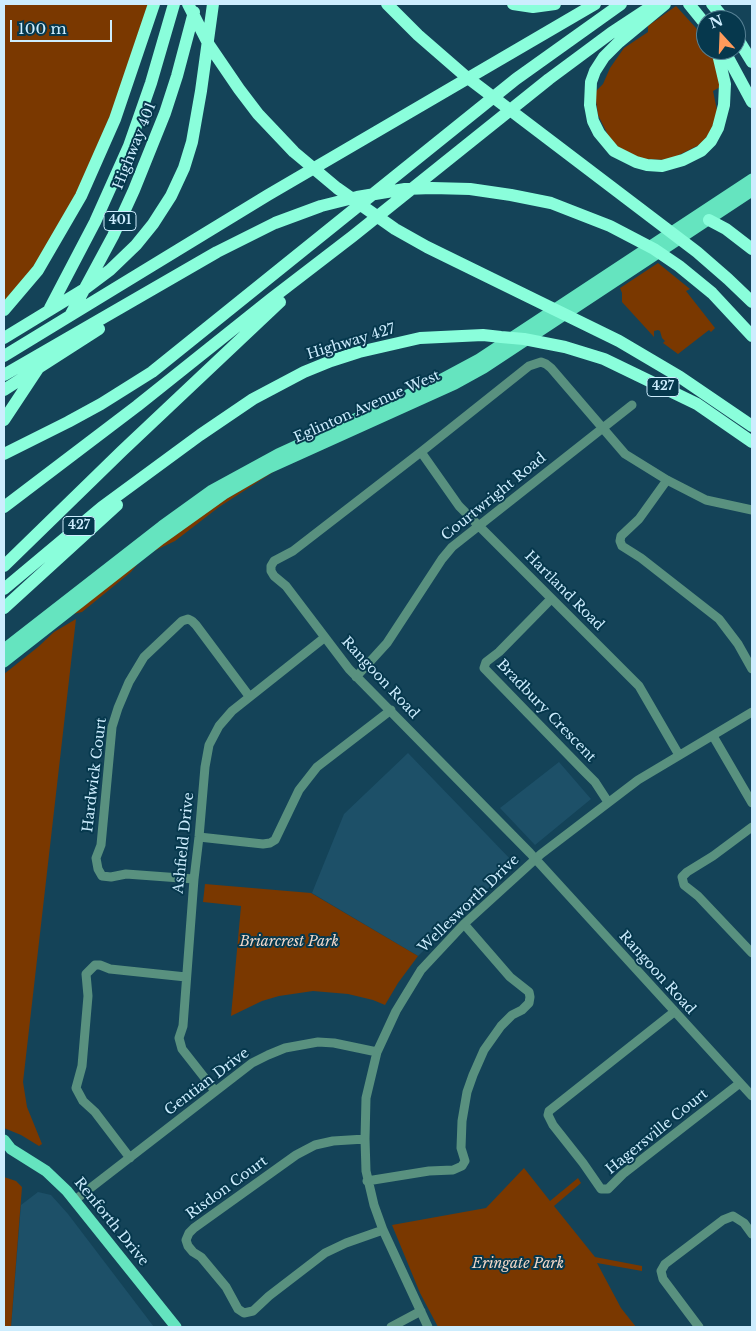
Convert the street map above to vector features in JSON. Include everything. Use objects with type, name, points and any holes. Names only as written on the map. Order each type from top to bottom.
[{"type":"highway","points":[[4,310],[38,270],[81,196],[115,119],[154,4]]},
{"type":"highway","name":"Highway 401","points":[[4,380],[50,308],[95,222],[129,146],[144,105],[174,4]]},
{"type":"highway","points":[[188,4],[209,45],[258,114],[306,163],[366,209],[427,247],[619,341],[680,377],[752,426]]},
{"type":"highway","name":"Highway 401","points":[[4,420],[54,344],[81,297],[124,212],[165,113],[196,4]]},
{"type":"highway","points":[[4,338],[86,288],[110,270],[136,245],[171,196],[184,168],[192,142],[213,4]]},
{"type":"highway","points":[[388,4],[440,56],[697,252],[752,302]]},
{"type":"highway","points":[[513,4],[533,7],[555,4]]},
{"type":"highway","points":[[4,356],[277,190],[595,4]]},
{"type":"highway","points":[[4,454],[101,404],[152,372],[516,79],[621,4]]},
{"type":"highway","points":[[4,507],[137,406],[536,89],[611,33],[654,4]]},
{"type":"highway","points":[[665,4],[604,57],[595,71],[591,82],[590,105],[593,121],[599,133],[614,151],[636,162],[662,166],[683,160],[701,151],[718,128],[724,105],[724,84],[720,60]]},
{"type":"highway","points":[[729,60],[752,102]]},
{"type":"highway","points":[[4,375],[244,237],[306,211],[357,197],[396,190],[432,188],[470,189],[551,203],[628,234],[679,266],[712,293],[752,336]]},
{"type":"highway","points":[[709,220],[726,229],[752,249]]},
{"type":"highway","points":[[4,566],[242,338],[353,236]]},
{"type":"highway","points":[[4,390],[121,314],[179,273]]},
{"type":"highway","name":"Highway 427","points":[[4,589],[102,507],[246,403],[304,372],[359,352],[420,338],[483,336],[524,339],[565,347],[612,363],[697,404],[752,442]]},
{"type":"highway","points":[[4,608],[158,467]]},
{"type":"main road","name":"Eglinton Avenue West","points":[[4,650],[162,526],[212,490],[278,454],[438,381],[478,359],[752,179]]},
{"type":"main road","name":"Eglinton Avenue West","points":[[4,662],[161,539],[224,494],[269,468],[446,388],[484,368],[752,192]]},
{"type":"main road","name":"Renforth Drive","points":[[6,1146],[46,1171],[75,1200],[176,1327]]},
{"type":"street","name":"Rangoon Road","points":[[602,429],[551,368],[546,364],[535,363],[293,551],[274,561],[270,566],[271,571],[286,586],[324,638],[356,677],[536,859],[752,1096]]},
{"type":"street","name":"Courtwright Road","points":[[356,677],[387,643],[442,559],[452,548],[632,405]]},
{"type":"street","points":[[602,429],[625,454],[667,480],[706,500],[752,510]]},
{"type":"street","name":"Hartland Road","points":[[420,452],[459,506],[639,686],[679,755]]},
{"type":"street","points":[[667,480],[639,519],[621,536],[622,546],[641,558],[719,619],[738,644],[752,669]]},
{"type":"street","name":"Bradbury Crescent","points":[[551,599],[499,652],[486,662],[484,668],[595,782],[608,802]]},
{"type":"street","name":"Hardwick Court","points":[[194,880],[126,874],[111,877],[102,876],[98,869],[96,858],[101,844],[112,727],[129,682],[144,657],[182,621],[188,619],[196,625],[249,696]]},
{"type":"street","name":"Ashfield Drive","points":[[215,1091],[180,1044],[179,1038],[183,1026],[194,880],[205,767],[209,745],[224,719],[249,696],[324,638]]},
{"type":"street","points":[[199,837],[262,844],[275,840],[299,790],[317,767],[390,710]]},
{"type":"street","name":"Wellesworth Drive","points":[[428,1327],[383,1230],[368,1181],[364,1139],[366,1098],[377,1052],[396,1010],[421,970],[464,924],[536,859],[638,780],[752,712]]},
{"type":"street","points":[[713,736],[752,803]]},
{"type":"street","points":[[752,827],[713,856],[687,872],[682,877],[682,880],[684,885],[698,896],[752,953]]},
{"type":"street","points":[[368,1181],[430,1171],[453,1170],[462,1166],[465,1161],[462,1148],[462,1121],[467,1092],[473,1075],[484,1050],[501,1026],[512,1015],[522,1010],[529,1003],[529,992],[510,977],[464,924]]},
{"type":"street","points":[[130,1158],[95,1112],[83,1101],[76,1088],[82,1066],[88,996],[86,974],[95,965],[100,965],[110,969],[186,977]]},
{"type":"street","name":"Hagersville Court","points":[[674,1012],[549,1111],[548,1115],[553,1125],[601,1189],[608,1189],[623,1174],[740,1083]]},
{"type":"street","name":"Gentian Drive","points":[[75,1200],[252,1064],[285,1048],[318,1042],[334,1043],[377,1052]]},
{"type":"street","name":"Risdon Court","points":[[364,1139],[333,1141],[320,1144],[296,1155],[194,1228],[186,1240],[188,1246],[201,1257],[226,1288],[238,1309],[244,1313],[253,1311],[269,1296],[325,1253],[346,1243],[383,1230]]},
{"type":"street","points":[[699,1327],[663,1279],[661,1271],[665,1264],[723,1220],[732,1216],[744,1223],[752,1234]]},
{"type":"street","points":[[391,1327],[421,1311]]},
{"type":"shaded area","points":[[408,753],[514,863],[418,956],[312,893],[344,814]]},
{"type":"shaded area","points":[[559,762],[591,799],[535,845],[500,808]]},
{"type":"shaded area","points":[[38,1192],[51,1195],[68,1214],[154,1327],[11,1327],[21,1205]]},
{"type":"green space","points":[[4,4],[148,4],[119,95],[72,205],[52,241],[4,302]]},
{"type":"green space","points":[[676,6],[696,28],[696,60],[714,60],[720,87],[713,91],[718,115],[709,134],[701,144],[669,160],[641,159],[618,147],[609,137],[598,115],[596,91],[603,84],[610,68],[624,48],[648,32],[648,26]]},
{"type":"green space","points":[[658,263],[690,289],[686,291],[715,328],[711,332],[709,330],[678,354],[663,343],[665,341],[660,331],[654,331],[654,337],[622,302],[620,288]]},
{"type":"green space","points":[[281,467],[219,507],[175,541],[154,551],[141,561],[197,516]]},
{"type":"green space","points":[[140,561],[131,572],[82,612],[73,614]]},
{"type":"green space","points":[[76,619],[23,1082],[27,1107],[42,1144],[39,1146],[21,1135],[4,1128],[4,674],[54,632]]},
{"type":"green space","name":"Briarcrest Park","points":[[205,884],[311,893],[418,956],[398,983],[385,1005],[348,994],[313,991],[279,996],[262,1001],[231,1016],[241,906],[203,902]]},
{"type":"green space","name":"Eringate Park","points":[[524,1168],[550,1201],[578,1178],[581,1183],[554,1206],[595,1257],[642,1266],[642,1271],[597,1263],[621,1308],[636,1327],[438,1327],[420,1293],[392,1225],[486,1208]]},
{"type":"green space","points":[[4,1177],[16,1181],[22,1187],[11,1327],[4,1327]]}]
